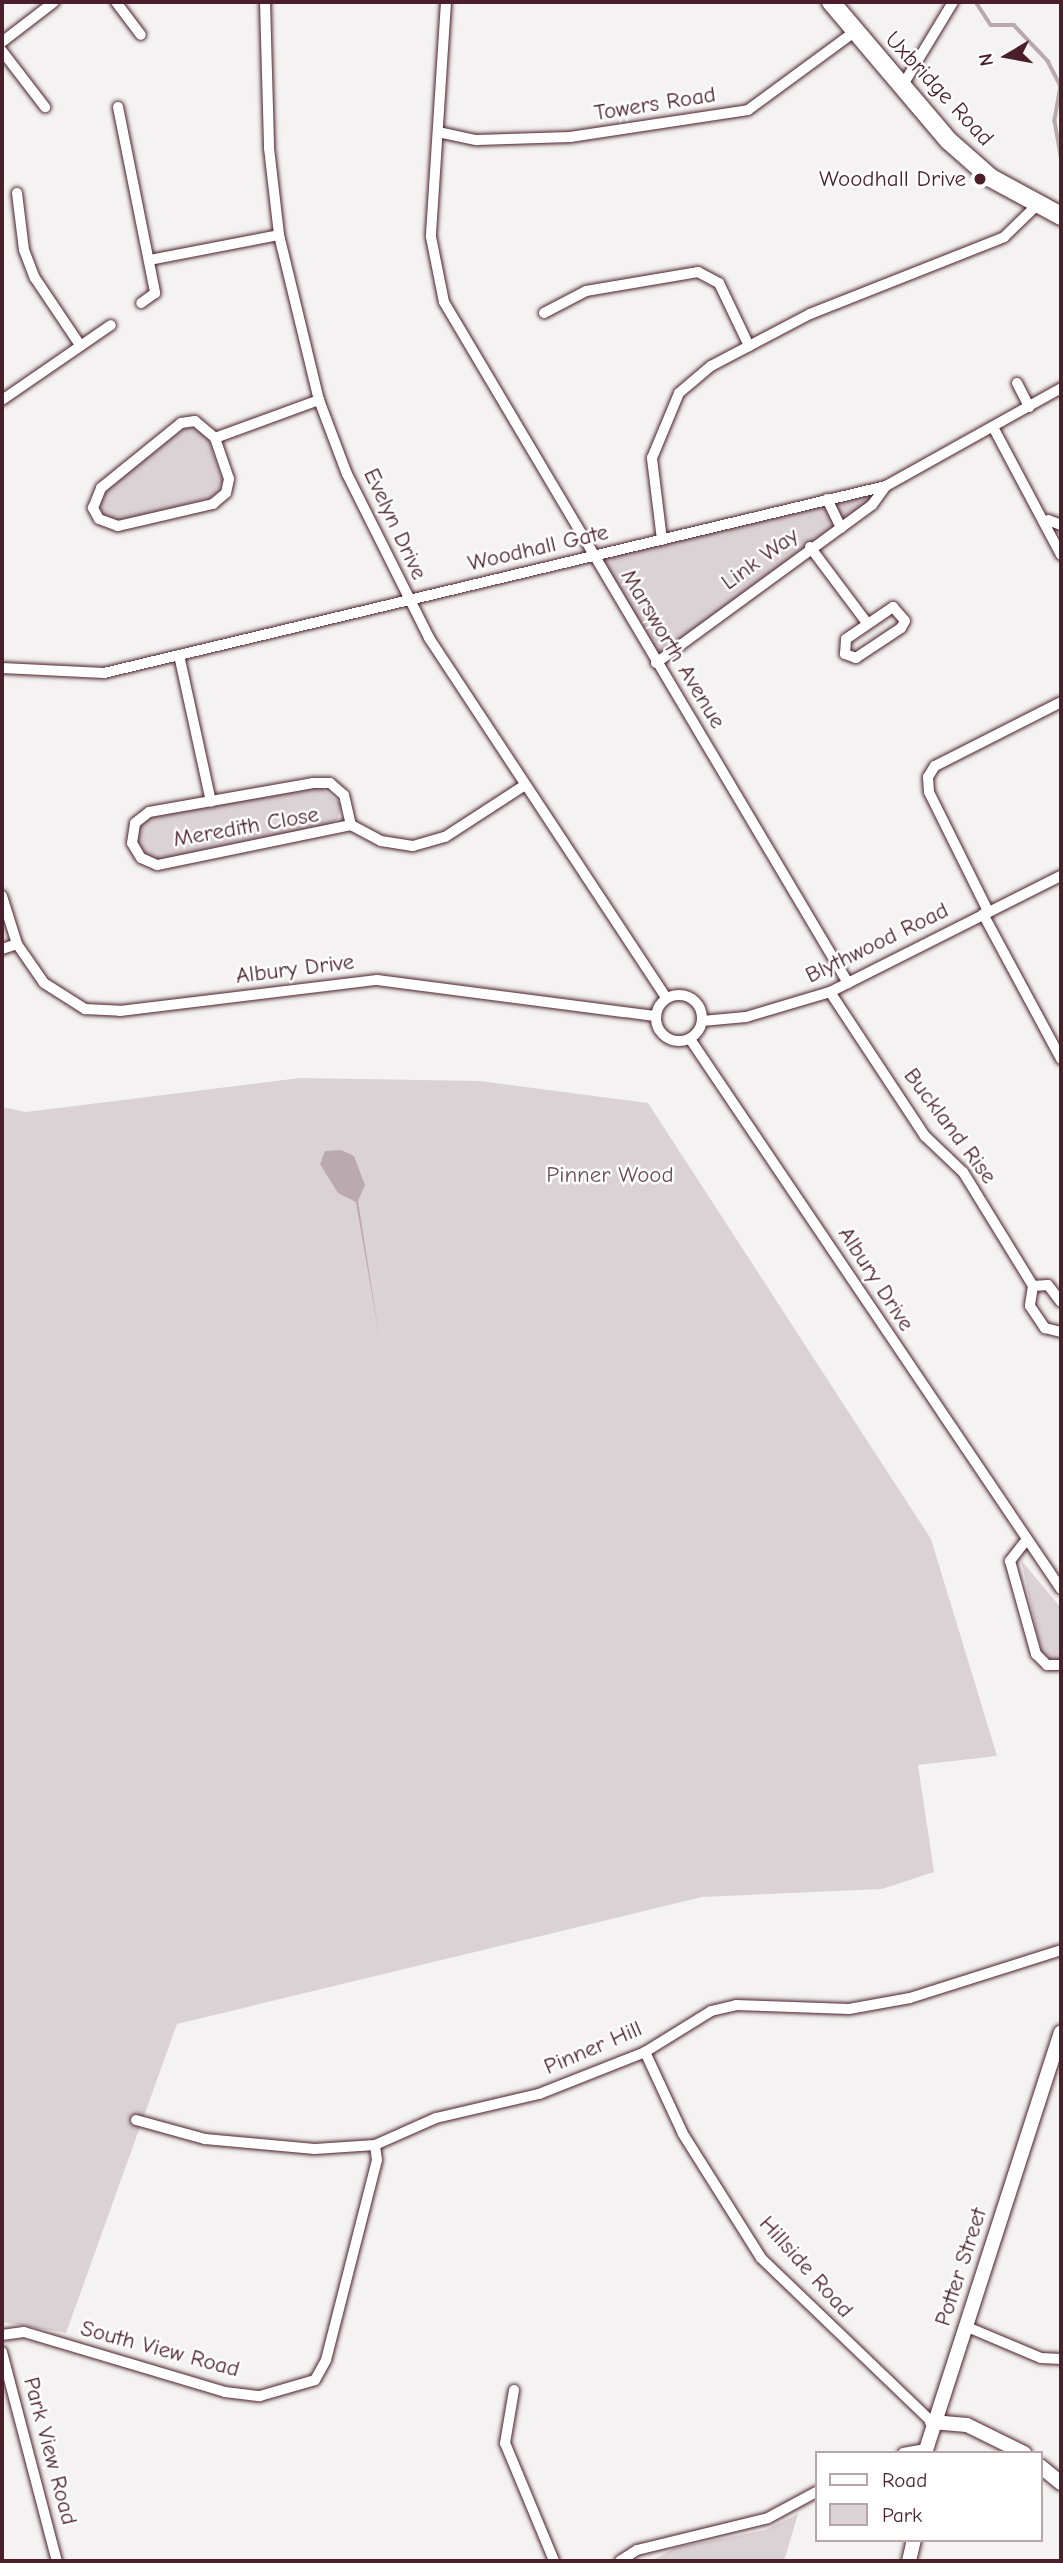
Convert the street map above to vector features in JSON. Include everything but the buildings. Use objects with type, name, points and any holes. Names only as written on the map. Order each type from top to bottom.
[{"type":"main road","name":"Uxbridge Road","points":[[831,2],[901,89],[991,178],[1061,216]]},
{"type":"street","points":[[2,42],[54,2]]},
{"type":"street","points":[[116,2],[141,36]]},
{"type":"street","name":"Evelyn Drive","points":[[265,2],[269,148],[279,235],[319,400],[408,601],[525,785],[666,998]]},
{"type":"street","name":"Marsworth Avenue","points":[[446,2],[431,237],[436,281],[593,556],[848,984]]},
{"type":"street","points":[[901,89],[953,2]]},
{"type":"street","name":"Towers Road","points":[[438,132],[477,140],[570,137],[748,110],[854,32]]},
{"type":"street","points":[[2,51],[45,107]]},
{"type":"street","points":[[118,107],[155,293],[141,303]]},
{"type":"street","points":[[17,192],[24,250],[35,278],[80,345]]},
{"type":"street","points":[[662,540],[651,485],[659,430],[679,393],[749,346],[835,303],[1004,237],[1038,204]]},
{"type":"street","points":[[150,260],[279,235]]},
{"type":"street","points":[[544,313],[586,291],[698,272],[719,283],[749,346]]},
{"type":"street","points":[[2,400],[111,325]]},
{"type":"street","points":[[1017,383],[1029,407]]},
{"type":"street","name":"Woodhall Gate","points":[[2,668],[104,673],[886,486],[1061,388]]},
{"type":"street","points":[[215,438],[319,400]]},
{"type":"street","points":[[195,421],[215,438],[229,479],[213,504],[118,526],[99,519],[93,508],[101,488],[181,423],[195,421]]},
{"type":"street","points":[[993,427],[1048,520],[1047,538],[1061,555]]},
{"type":"street","name":"Link Way","points":[[656,663],[810,547],[841,528],[886,486]]},
{"type":"street","points":[[827,499],[841,528]]},
{"type":"street","points":[[1048,520],[1061,525]]},
{"type":"street","points":[[810,547],[867,623]]},
{"type":"street","points":[[893,607],[905,621],[850,658],[846,639],[867,623],[893,607]]},
{"type":"street","name":"Meredith Close","points":[[179,655],[211,802]]},
{"type":"street","points":[[1061,702],[935,766],[928,777],[929,792],[985,912],[1061,1059]]},
{"type":"street","name":"Meredith Close","points":[[351,825],[344,795],[330,783],[149,812],[135,823],[132,843],[141,858],[157,865],[351,825],[381,841],[413,845],[445,837],[525,785]]},
{"type":"street","name":"Blythwood Road","points":[[702,1021],[746,1017],[831,992],[1061,876]]},
{"type":"street","name":"Albury Drive","points":[[2,896],[17,944],[44,983],[86,1009],[120,1011],[377,980],[655,1016]]},
{"type":"street","points":[[2,949],[17,944]]},
{"type":"street","name":"Buckland Rise","points":[[831,992],[925,1136],[963,1172],[1033,1286],[1030,1306],[1045,1328],[1061,1332]]},
{"type":"street","points":[[689,997],[702,1021],[690,1039],[669,1040],[655,1016],[666,998],[689,997]]},
{"type":"street","name":"Albury Drive","points":[[690,1039],[1024,1543],[1061,1589]]},
{"type":"street","name":"Buckland Rise","points":[[1033,1286],[1048,1285],[1061,1302]]},
{"type":"street","points":[[1024,1543],[1010,1561],[1036,1654],[1047,1665],[1061,1665]]},
{"type":"street","name":"Pinner Hill","points":[[136,2120],[205,2139],[316,2149],[375,2145],[436,2118],[540,2094],[645,2052],[711,2011],[736,2005],[849,2009],[911,1998],[1061,1950]]},
{"type":"street","name":"Potter Street","points":[[932,2423],[1061,2032]]},
{"type":"street","name":"Hillside Road","points":[[645,2052],[684,2134],[761,2258],[932,2423]]},
{"type":"street","name":"South View Road","points":[[2,2335],[24,2332],[225,2392],[260,2396],[315,2380],[326,2360],[377,2160],[375,2145]]},
{"type":"street","points":[[965,2326],[1041,2358],[1061,2359]]},
{"type":"street","name":"Park View Road","points":[[2,2352],[57,2561]]},
{"type":"street","points":[[514,2390],[505,2443],[554,2561]]},
{"type":"street","points":[[925,2451],[932,2423],[967,2425],[1020,2451]]},
{"type":"street","points":[[1042,2468],[1061,2483]]},
{"type":"street","points":[[620,2561],[637,2550],[768,2518],[814,2493]]},
{"type":"street","points":[[909,2561],[914,2542]]},
{"type":"green space","points":[[186,427],[205,431],[223,481],[215,497],[115,522],[100,514],[102,494]]},
{"type":"green space","points":[[886,486],[872,505],[656,663],[593,556]]},
{"type":"green space","points":[[320,787],[341,804],[338,819],[320,831],[158,860],[144,855],[136,842],[139,827],[149,818]]},
{"type":"green space","name":"Pinner Wood","points":[[300,1078],[479,1081],[648,1103],[931,1539],[997,1756],[918,1765],[934,1872],[882,1889],[702,1897],[177,2024],[66,2333],[2,2322],[2,1107],[26,1112]]},
{"type":"green space","points":[[1021,1560],[1061,1608],[1061,1660],[1048,1662],[1042,1655]]},
{"type":"green space","points":[[798,2514],[784,2561],[651,2561],[675,2548],[765,2530]]},
{"type":"shaded area","points":[[341,1150],[354,1156],[365,1185],[358,1201],[379,1335],[356,1202],[338,1193],[320,1164],[325,1151]]},
{"type":"waterway","points":[[976,2],[991,25],[1014,25],[1048,61],[1061,86],[1055,121],[1061,156]]},
{"type":"place","name":"Woodhall Drive","points":[[980,179]]}]
